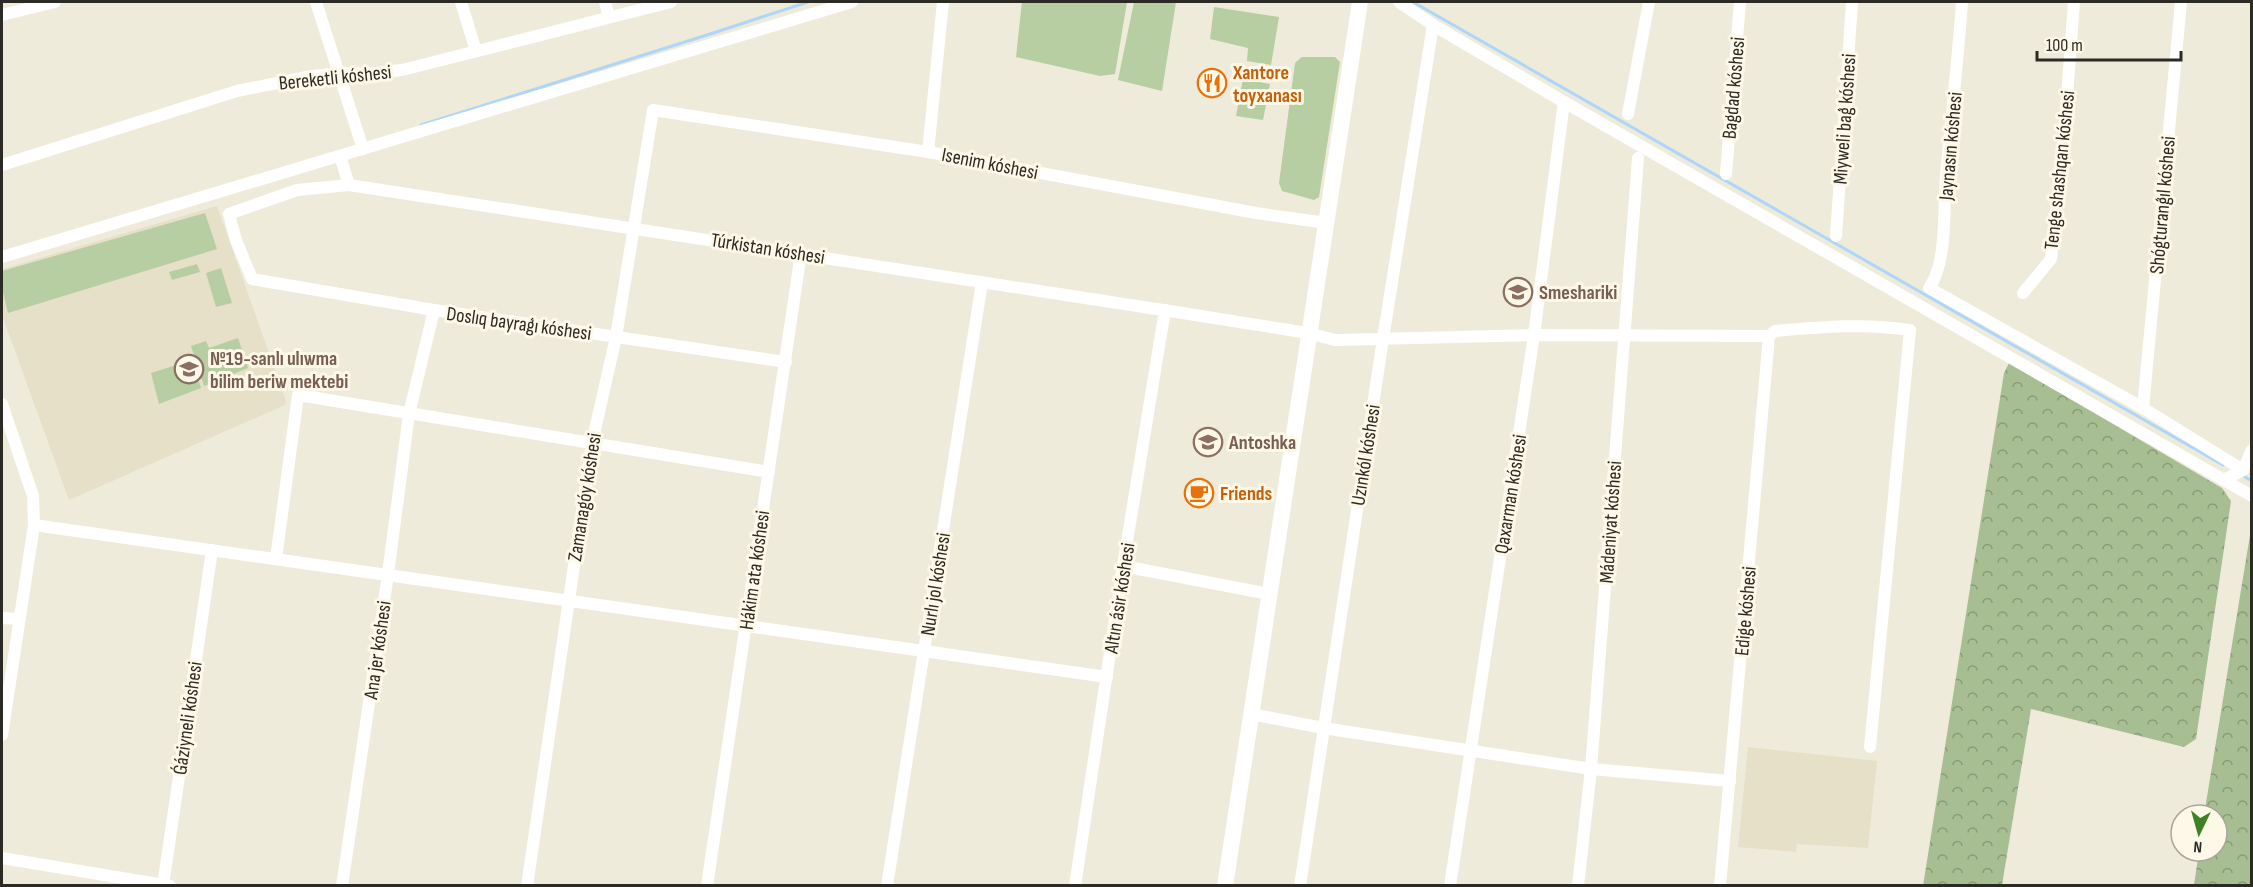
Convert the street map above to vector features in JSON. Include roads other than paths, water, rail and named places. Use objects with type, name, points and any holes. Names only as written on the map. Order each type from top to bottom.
[{"type":"main road","points":[[1225,885],[1360,2]]},
{"type":"street","points":[[2,15],[55,2]]},
{"type":"street","points":[[316,2],[363,149]]},
{"type":"street","points":[[461,2],[476,51]]},
{"type":"street","points":[[605,2],[609,17]]},
{"type":"street","name":"Bereketli kóshesi","points":[[2,165],[237,91],[340,73],[367,74],[402,70],[671,2]]},
{"type":"street","points":[[2,257],[852,2]]},
{"type":"street","points":[[928,152],[943,2]]},
{"type":"street","points":[[1399,2],[1434,26],[1564,102],[2252,496]]},
{"type":"street","points":[[1628,114],[1649,2]]},
{"type":"street","name":"Bagdad kóshesi","points":[[1726,174],[1740,2]]},
{"type":"street","name":"Miyweli baǵ kóshesi","points":[[1836,236],[1852,2]]},
{"type":"street","name":"Jaynasın kóshesi","points":[[1962,2],[1942,240],[1936,279],[1929,288],[2143,408]]},
{"type":"street","name":"Tenge shashqan kóshesi","points":[[2023,293],[2051,259],[2065,123],[2074,2]]},
{"type":"street","name":"Shógturanǵıl kóshesi","points":[[2143,408],[2181,2]]},
{"type":"street","name":"Uzınkól kóshesi","points":[[1300,885],[1383,339],[1434,26]]},
{"type":"street","name":"Qaxarman kóshesi","points":[[1450,885],[1534,335],[1564,102]]},
{"type":"street","name":"Isenim kóshesi","points":[[653,110],[928,152],[1256,213],[1326,223]]},
{"type":"street","name":"Zamanagóy kóshesi","points":[[527,885],[592,443],[616,337],[653,110]]},
{"type":"street","points":[[340,156],[349,185]]},
{"type":"street","name":"Mádeniyat kóshesi","points":[[1578,885],[1591,769],[1638,158]]},
{"type":"street","name":"Túrkistan kóshesi","points":[[252,279],[236,240],[229,214],[297,190],[349,185],[1165,310],[1308,333],[1335,340],[1534,335],[1769,336],[1775,332],[1833,326],[1881,326],[1910,330],[1870,747]]},
{"type":"street","name":"Hákim ata kóshesi","points":[[706,885],[801,253]]},
{"type":"street","name":"Doslıq bayraǵı kóshesi","points":[[252,279],[434,310],[786,362]]},
{"type":"street","name":"Nurlı jol kóshesi","points":[[887,885],[982,282]]},
{"type":"street","name":"Ana jer kóshesi","points":[[342,885],[409,414],[434,310]]},
{"type":"street","name":"Altın ásir kóshesi","points":[[1076,885],[1123,566],[1165,310]]},
{"type":"street","name":"Edige kóshesi","points":[[1720,885],[1769,336]]},
{"type":"street","points":[[276,559],[298,395],[769,472]]},
{"type":"street","points":[[2,404],[33,496],[34,525],[2,735]]},
{"type":"street","points":[[2143,408],[2243,470]]},
{"type":"street","points":[[2224,480],[2243,470],[2252,450]]},
{"type":"street","points":[[34,525],[1107,677]]},
{"type":"street","name":"Ǵáziyneli kóshesi","points":[[165,885],[212,550]]},
{"type":"street","points":[[1123,566],[1269,594]]},
{"type":"street","points":[[2,618],[20,619]]},
{"type":"street","points":[[1251,714],[1323,728],[1591,769],[1730,781]]},
{"type":"street","points":[[2,858],[165,885]]},
{"type":"waterway","points":[[421,125],[808,2]]},
{"type":"waterway","points":[[1413,2],[2223,465]]},
{"type":"waterway","points":[[2245,477],[2252,481]]},
{"type":"place","name":"Xantore toyxanası","points":[[1212,83]]},
{"type":"place","name":"Smeshariki","points":[[1518,292]]},
{"type":"place","name":"№19-sanlı ulıwma bilim beriw mektebi","points":[[189,369]]},
{"type":"place","name":"Antoshka","points":[[1208,442]]},
{"type":"place","name":"Friends","points":[[1199,493]]}]
